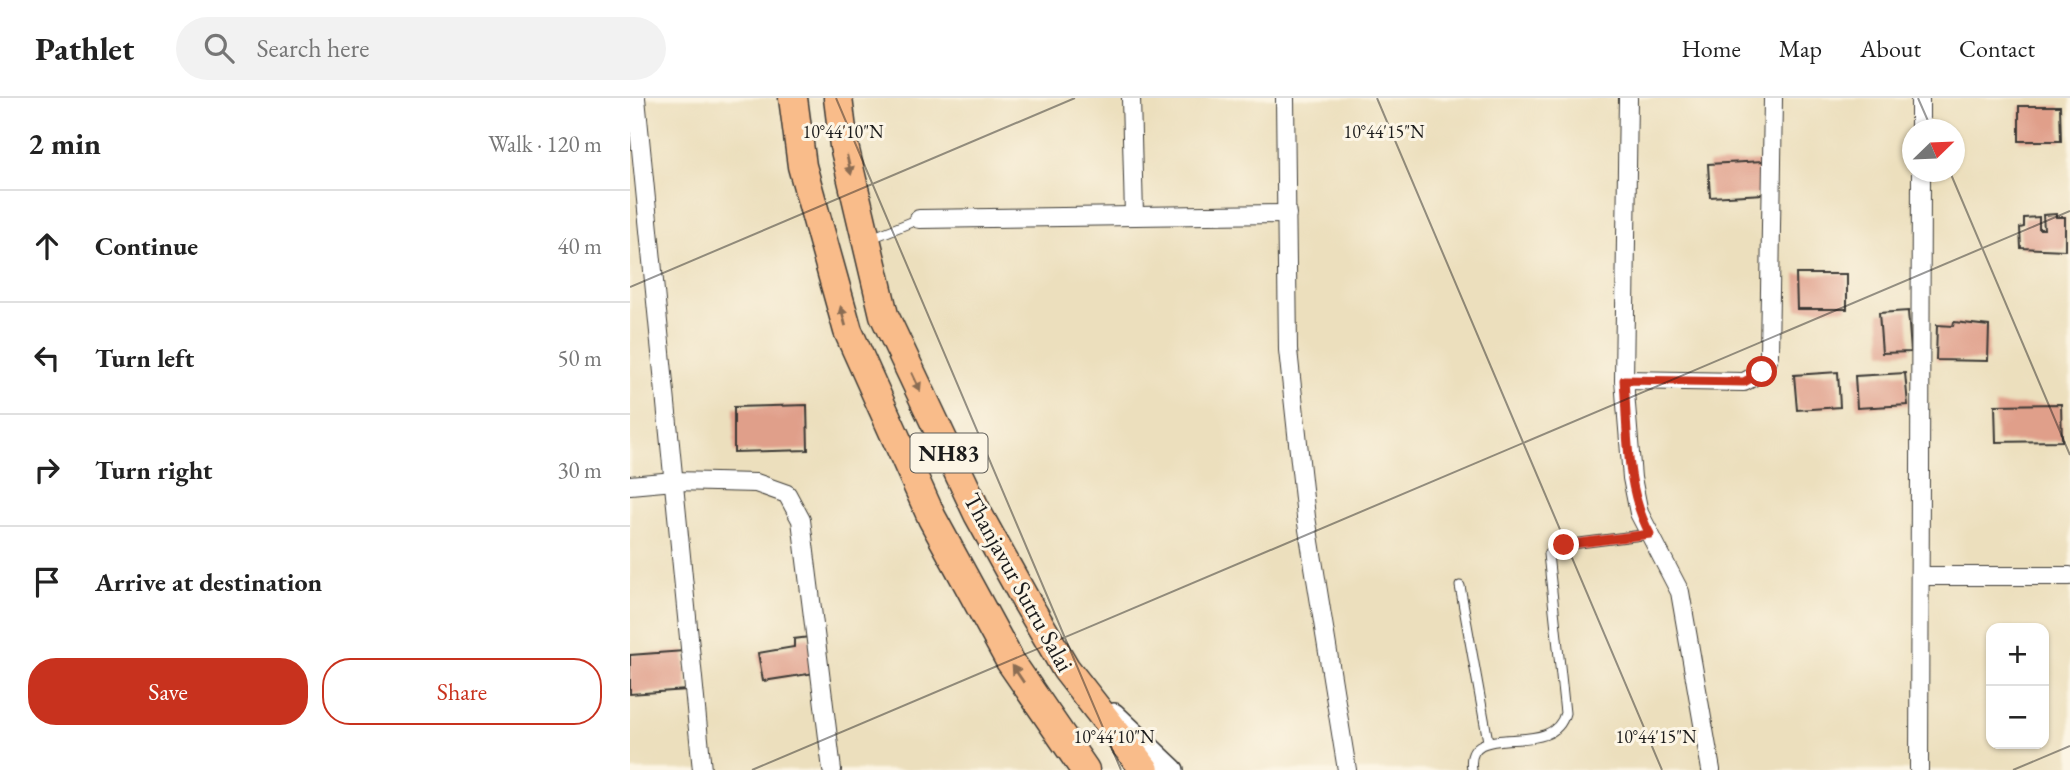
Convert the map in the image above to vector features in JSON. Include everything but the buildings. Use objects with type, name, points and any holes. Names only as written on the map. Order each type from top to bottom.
[{"type":"highway","name":"Thanjavur Sutru Salai","points":[[793,98],[802,166],[848,331],[932,518],[1010,661],[1085,770]]},
{"type":"highway","name":"Thanjavur Sutru Salai","points":[[838,98],[844,146],[884,315],[978,514],[1066,669],[1146,770]]},
{"type":"street","points":[[636,98],[702,770]]},
{"type":"street","points":[[1131,98],[1133,216]]},
{"type":"street","points":[[1285,98],[1288,350],[1306,517],[1347,770]]},
{"type":"street","points":[[1628,98],[1624,380],[1632,478],[1639,513],[1680,592],[1711,770]]},
{"type":"street","points":[[1624,380],[1744,382],[1762,372],[1769,355],[1773,98]]},
{"type":"street","points":[[1920,98],[1920,119]]},
{"type":"street","points":[[1919,770],[1921,182]]},
{"type":"street","points":[[919,219],[1287,214]]},
{"type":"street","points":[[630,485],[674,481],[756,483],[787,494],[801,520],[832,770]]},
{"type":"street","points":[[1921,576],[2070,576]]},
{"type":"street","points":[[1066,669],[1173,770]]},
{"type":"street","points":[[1040,706],[1071,770]]},
{"type":"lane","points":[[867,240],[919,219]]},
{"type":"lane","points":[[1472,770],[1470,759],[1477,747],[1488,741],[1539,738],[1553,732],[1562,724],[1565,713],[1548,554],[1564,545],[1650,534]]},
{"type":"lane","points":[[1460,586],[1488,741]]},
{"type":"route","points":[[1564,545],[1650,534],[1639,513],[1632,478],[1624,380],[1744,382],[1762,372]]}]
